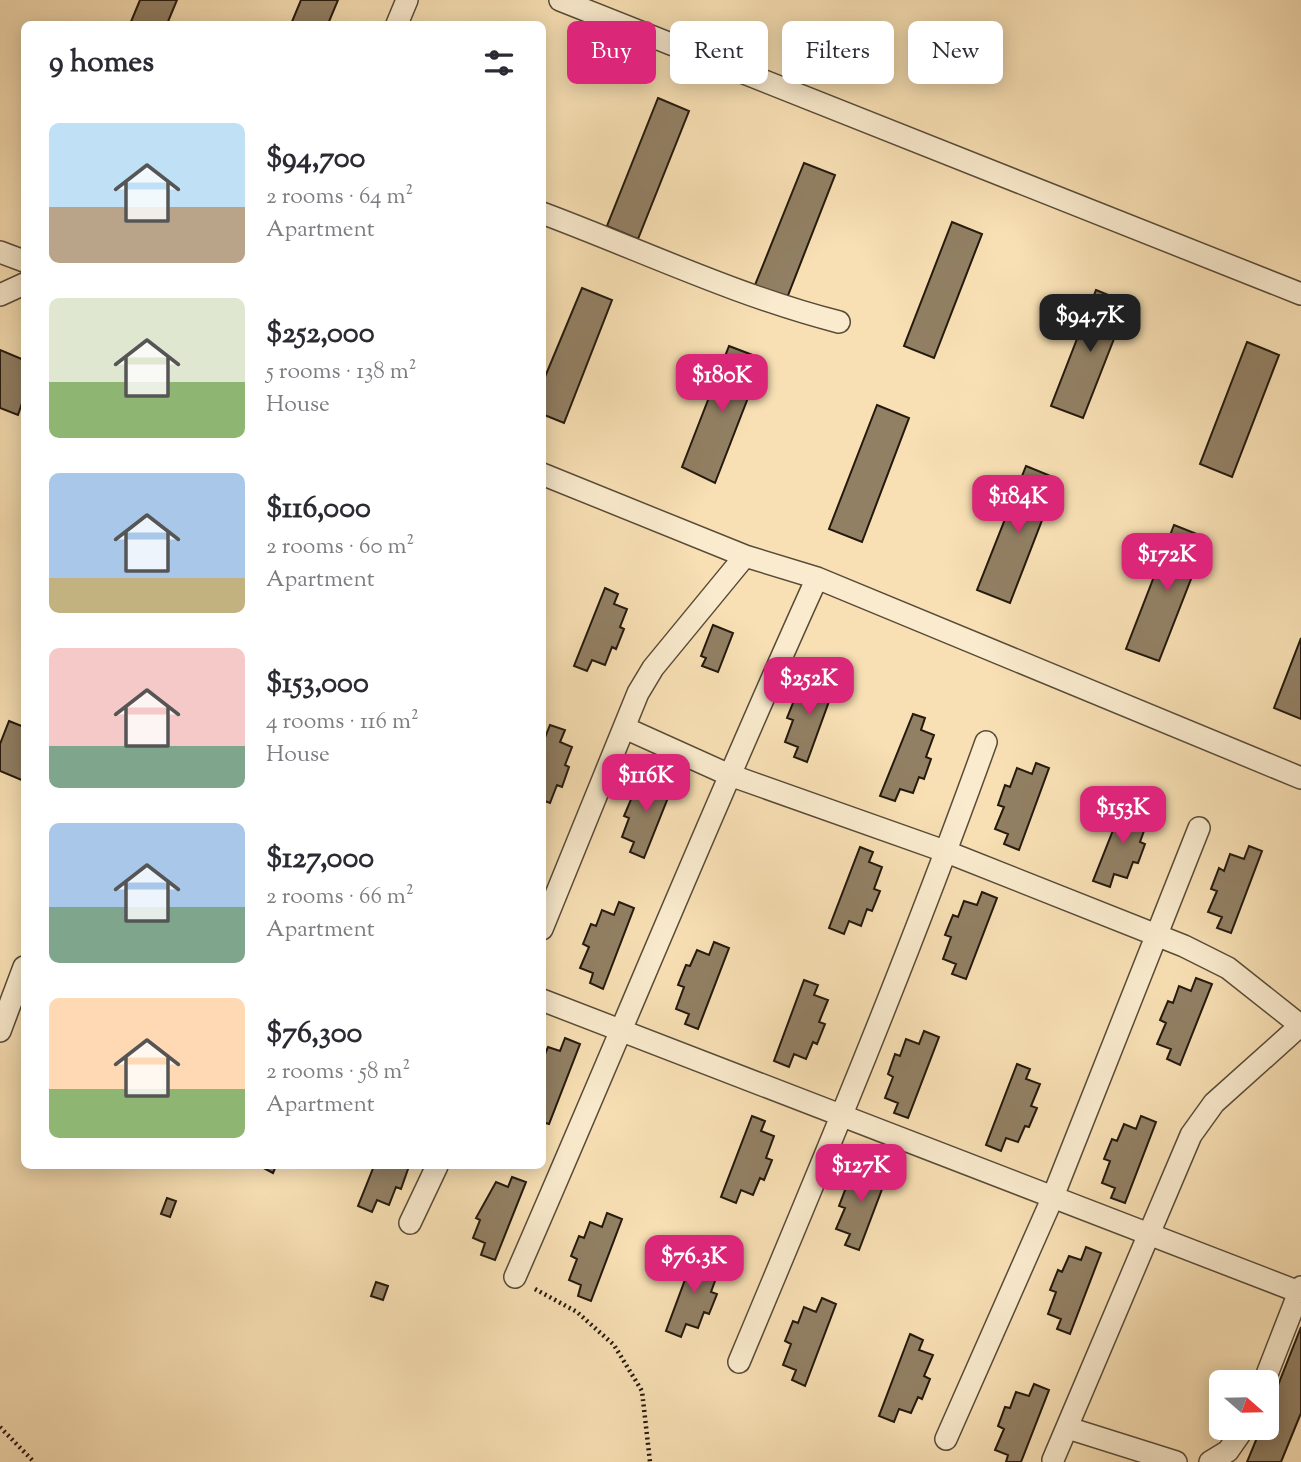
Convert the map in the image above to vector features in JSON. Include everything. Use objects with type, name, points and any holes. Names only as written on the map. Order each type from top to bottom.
[{"type":"street","points":[[398,21],[407,0]]},
{"type":"street","points":[[561,0],[1301,295]]},
{"type":"street","points":[[546,215],[770,302],[839,322]]},
{"type":"street","points":[[0,252],[21,260]]},
{"type":"street","points":[[0,295],[21,285]]},
{"type":"street","points":[[546,476],[745,556],[817,578],[1301,778]]},
{"type":"street","points":[[546,919],[638,693],[653,668],[745,556]]},
{"type":"street","points":[[515,1277],[622,1033],[727,774],[817,578]]},
{"type":"street","points":[[625,728],[727,774],[947,852],[1155,935],[1228,968],[1301,1025],[1201,1118],[1148,1235],[1053,1460]]},
{"type":"street","points":[[739,1362],[947,852],[986,742]]},
{"type":"street","points":[[946,1439],[1052,1199],[1199,828]]},
{"type":"street","points":[[0,1031],[21,975]]},
{"type":"street","points":[[546,1002],[1052,1199],[1300,1290],[1269,1370]]},
{"type":"street","points":[[410,1223],[436,1169]]},
{"type":"street","points":[[1068,1428],[1176,1462]]},
{"type":"street","points":[[1210,1462],[1228,1451],[1236,1440]]},
{"type":"path","points":[[515,1277],[577,1312],[614,1345],[642,1391],[650,1462]]},
{"type":"path","points":[[0,1427],[34,1462]]},
{"type":"building","points":[[140,0],[177,0],[168,21],[131,21]]},
{"type":"building","points":[[301,0],[338,0],[329,21],[292,21]]},
{"type":"building","points":[[658,98],[689,111],[638,239],[607,226]]},
{"type":"building","points":[[804,163],[835,175],[787,298],[755,285]]},
{"type":"building","points":[[952,222],[982,234],[934,358],[904,346]]},
{"type":"building","points":[[582,288],[612,300],[564,423],[546,416],[546,374]]},
{"type":"building","points":[[1096,290],[1128,303],[1083,418],[1051,406]]},
{"type":"building","points":[[1247,342],[1279,355],[1232,477],[1200,464]]},
{"type":"building","points":[[729,346],[763,359],[715,483],[682,467]]},
{"type":"building","points":[[0,350],[21,359],[21,406],[18,415],[0,408]]},
{"type":"building","points":[[877,405],[909,418],[862,542],[829,529]]},
{"type":"building","points":[[1026,466],[1058,479],[1010,603],[977,590]]},
{"type":"building","points":[[1174,525],[1207,538],[1159,661],[1126,649]]},
{"type":"building","points":[[605,588],[618,594],[614,604],[627,609],[620,627],[624,629],[616,649],[612,647],[605,665],[592,660],[587,671],[574,666]]},
{"type":"building","points":[[713,625],[733,633],[718,672],[702,666],[706,658],[701,656]]},
{"type":"building","points":[[1301,638],[1301,719],[1274,708]]},
{"type":"building","points":[[822,677],[836,682],[807,762],[794,757],[798,747],[785,742],[793,720],[787,718],[795,698],[800,700],[806,683],[819,688]]},
{"type":"building","points":[[913,714],[925,718],[921,730],[934,735],[926,757],[931,759],[924,779],[919,777],[913,793],[900,789],[895,801],[880,796]]},
{"type":"building","points":[[9,721],[21,726],[21,780],[0,771],[0,744]]},
{"type":"building","points":[[550,725],[565,730],[560,742],[572,747],[565,765],[569,767],[562,787],[557,785],[550,803],[546,802],[546,735]]},
{"type":"building","points":[[1036,763],[1049,768],[1019,850],[1004,844],[1008,834],[995,829],[1004,807],[998,805],[1005,785],[1010,787],[1017,768],[1032,774]]},
{"type":"building","points":[[661,775],[675,780],[644,858],[630,852],[634,842],[622,837],[629,818],[624,816],[632,797],[637,799],[644,781],[657,786]]},
{"type":"building","points":[[1125,800],[1139,804],[1135,815],[1148,820],[1140,842],[1145,844],[1138,863],[1133,862],[1127,878],[1114,874],[1110,887],[1093,881]]},
{"type":"building","points":[[1249,846],[1262,851],[1231,933],[1217,928],[1222,917],[1208,912],[1217,891],[1211,889],[1219,868],[1224,871],[1230,854],[1244,859]]},
{"type":"building","points":[[860,847],[873,852],[869,862],[882,867],[874,889],[880,891],[872,911],[867,909],[861,926],[849,921],[844,934],[829,928]]},
{"type":"building","points":[[982,892],[997,898],[966,979],[952,974],[956,964],[943,959],[951,937],[945,935],[953,915],[958,917],[964,901],[977,905]]},
{"type":"building","points":[[619,902],[634,908],[603,989],[590,983],[593,973],[580,968],[589,947],[583,944],[591,924],[596,926],[602,910],[614,915]]},
{"type":"building","points":[[714,942],[729,948],[698,1029],[685,1024],[689,1014],[676,1009],[684,987],[678,985],[686,965],[690,966],[697,950],[709,955]]},
{"type":"building","points":[[1196,978],[1212,984],[1180,1065],[1167,1059],[1171,1049],[1157,1044],[1166,1023],[1160,1020],[1168,1001],[1173,1003],[1179,986],[1191,991]]},
{"type":"building","points":[[804,980],[818,985],[814,995],[828,1000],[819,1022],[825,1024],[817,1044],[813,1042],[806,1059],[794,1054],[789,1067],[774,1061]]},
{"type":"building","points":[[924,1031],[939,1037],[908,1118],[894,1113],[898,1103],[885,1098],[893,1077],[888,1074],[895,1054],[900,1056],[906,1039],[919,1044]]},
{"type":"building","points":[[565,1038],[580,1044],[549,1124],[546,1123],[546,1052],[548,1047],[560,1051]]},
{"type":"building","points":[[1017,1064],[1030,1069],[1026,1079],[1040,1084],[1031,1106],[1037,1108],[1029,1127],[1025,1126],[1018,1142],[1006,1138],[1001,1151],[986,1145]]},
{"type":"building","points":[[752,1116],[765,1121],[761,1131],[774,1136],[766,1158],[772,1160],[764,1180],[760,1178],[753,1195],[741,1190],[736,1203],[721,1197]]},
{"type":"building","points":[[1141,1116],[1156,1122],[1125,1203],[1111,1198],[1115,1188],[1102,1183],[1110,1161],[1104,1159],[1112,1139],[1117,1141],[1124,1124],[1136,1129]]},
{"type":"building","points":[[875,1163],[890,1168],[859,1250],[845,1245],[850,1234],[836,1229],[845,1208],[839,1206],[847,1185],[852,1188],[858,1171],[870,1176]]},
{"type":"building","points":[[373,1169],[408,1169],[401,1189],[396,1187],[389,1205],[377,1200],[372,1212],[358,1206]]},
{"type":"building","points":[[512,1177],[526,1182],[495,1260],[481,1255],[485,1243],[473,1238],[480,1220],[476,1218],[496,1182],[508,1187]]},
{"type":"building","points":[[167,1198],[176,1201],[170,1217],[161,1214]]},
{"type":"building","points":[[607,1213],[622,1219],[591,1301],[578,1296],[581,1285],[569,1280],[577,1259],[571,1256],[579,1236],[584,1238],[590,1222],[602,1227]]},
{"type":"building","points":[[1086,1247],[1101,1253],[1070,1334],[1057,1329],[1061,1319],[1048,1314],[1056,1292],[1050,1290],[1058,1270],[1062,1272],[1069,1256],[1081,1260]]},
{"type":"building","points":[[696,1250],[710,1255],[706,1265],[719,1270],[711,1292],[717,1294],[709,1314],[704,1312],[698,1328],[686,1324],[681,1337],[666,1331]]},
{"type":"building","points":[[376,1282],[388,1286],[383,1300],[371,1296]]},
{"type":"building","points":[[822,1298],[836,1304],[805,1386],[792,1380],[796,1370],[783,1365],[791,1344],[785,1341],[793,1321],[798,1323],[804,1307],[816,1312]]},
{"type":"building","points":[[1301,1327],[1301,1413],[1281,1462],[1247,1462],[1256,1440],[1279,1440],[1279,1383]]},
{"type":"building","points":[[910,1334],[923,1340],[919,1350],[933,1355],[924,1376],[930,1379],[922,1399],[918,1397],[911,1413],[899,1409],[894,1422],[879,1416]]},
{"type":"building","points":[[1034,1384],[1049,1390],[1021,1462],[1006,1462],[1008,1455],[995,1450],[1004,1429],[998,1426],[1005,1407],[1010,1408],[1016,1392],[1029,1396]]}]
